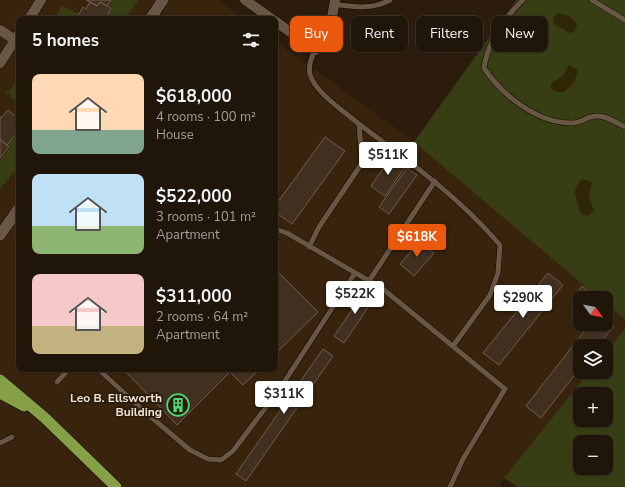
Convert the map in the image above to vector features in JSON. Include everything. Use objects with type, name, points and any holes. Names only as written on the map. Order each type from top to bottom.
[{"type":"highway","points":[[0,380],[45,418],[116,487]]},
{"type":"highway","points":[[0,393],[45,418]]},
{"type":"main road","points":[[152,16],[163,0]]},
{"type":"main road","points":[[0,236],[16,212]]},
{"type":"street","points":[[31,16],[41,0]]},
{"type":"street","points":[[245,0],[268,16]]},
{"type":"street","points":[[332,16],[334,2]]},
{"type":"street","points":[[278,23],[290,32]]},
{"type":"street","points":[[0,30],[16,37]]},
{"type":"street","points":[[0,63],[16,39]]},
{"type":"lane","points":[[334,2],[364,8],[390,0]]},
{"type":"lane","points":[[523,0],[506,19],[487,51],[484,68],[494,83],[521,105],[555,122],[574,123],[596,116],[606,118],[625,127]]},
{"type":"lane","points":[[592,0],[625,20]]},
{"type":"lane","points":[[314,52],[310,63],[310,73],[315,86],[359,124],[435,180],[484,227],[500,245],[498,273],[490,296],[453,346]]},
{"type":"lane","points":[[309,247],[319,227],[362,163],[359,124]]},
{"type":"lane","points":[[369,281],[435,180]]},
{"type":"lane","points":[[278,230],[286,233],[383,289],[505,389],[463,459],[450,487]]},
{"type":"lane","points":[[101,372],[190,450],[208,459],[221,460],[233,451],[279,390],[355,273]]},
{"type":"lane","points":[[58,382],[66,372]]},
{"type":"lane","points":[[0,443],[12,438]]},
{"type":"shaded area","points":[[0,0],[218,0],[240,16],[16,16],[16,372],[278,372],[278,43],[415,142],[592,291],[573,291],[573,331],[613,331],[613,309],[625,319],[625,328],[613,343],[613,339],[573,339],[573,379],[584,379],[578,387],[573,387],[573,393],[499,485],[502,487],[0,487]]},
{"type":"green space","points":[[112,0],[138,0],[127,16],[108,16],[112,7],[109,5]]},
{"type":"green space","points":[[516,0],[625,0],[625,319],[613,310],[613,291],[591,291],[414,142],[479,52],[483,52],[483,46],[491,35],[491,52],[548,52],[548,16],[505,16]]},
{"type":"green space","points":[[62,6],[79,14],[78,16],[56,16]]},
{"type":"green space","points":[[16,79],[16,102],[10,97],[11,95],[8,93],[7,95],[5,94],[8,90],[10,91],[15,83],[13,82]]},
{"type":"green space","points":[[16,136],[16,170],[0,189],[0,160],[10,148],[8,145]]},
{"type":"green space","points":[[625,328],[625,487],[518,487],[504,478],[573,392],[573,427],[613,427],[613,387],[577,387],[583,379],[613,379],[613,343]]},
{"type":"sand","points":[[558,13],[569,16],[576,22],[577,27],[574,32],[567,33],[564,29],[554,25],[553,18]]},
{"type":"sand","points":[[569,65],[578,70],[574,83],[564,92],[557,92],[551,89],[551,83],[563,76]]},
{"type":"sand","points":[[582,179],[592,182],[589,197],[594,212],[587,216],[580,212],[575,194],[577,185]]},
{"type":"building","points":[[86,0],[111,0],[107,6],[100,2],[97,6]]},
{"type":"building","points":[[90,2],[97,6],[100,2],[111,8],[107,16],[78,16],[83,7],[86,9]]},
{"type":"building","points":[[8,110],[16,117],[16,134],[7,145],[0,140],[0,117],[1,118]]},
{"type":"building","points":[[325,137],[345,151],[292,224],[278,214],[278,202]]},
{"type":"building","points":[[0,140],[9,147],[0,158]]},
{"type":"building","points":[[391,157],[405,167],[385,196],[371,186]]},
{"type":"building","points":[[407,168],[417,175],[389,214],[379,207]]},
{"type":"building","points":[[420,241],[434,253],[414,276],[400,264]]},
{"type":"building","points":[[278,272],[318,312],[278,351]]},
{"type":"building","points":[[548,273],[563,285],[499,365],[483,353]]},
{"type":"building","points":[[582,286],[588,291],[578,291]]},
{"type":"building","points":[[367,288],[377,294],[344,343],[334,336]]},
{"type":"building","points":[[585,331],[610,331],[603,339],[578,339]]},
{"type":"building","points":[[573,346],[573,377],[541,418],[526,406]]},
{"type":"building","points":[[323,349],[333,356],[246,481],[236,474]]},
{"type":"building","name":"Leo B. Ellsworth Building","points":[[126,372],[230,372],[177,425]]},
{"type":"building","name":"Leo B. Ellsworth Building","points":[[230,372],[257,372],[243,385]]},
{"type":"place","name":"Leo B. Ellsworth Building","points":[[178,405]]}]
